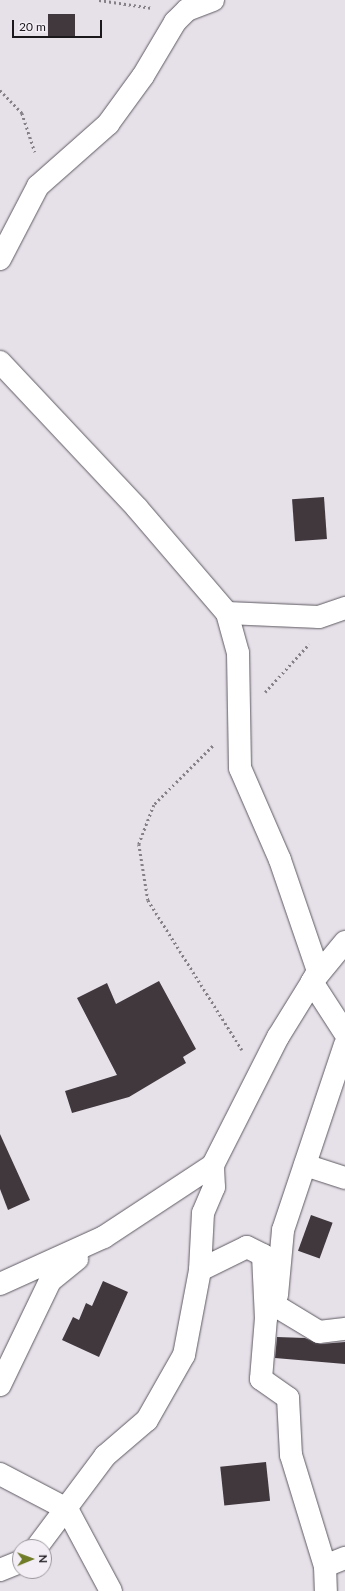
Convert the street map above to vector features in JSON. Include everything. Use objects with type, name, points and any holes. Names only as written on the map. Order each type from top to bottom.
[{"type":"street","points":[[0,259],[38,186],[108,124],[143,76],[175,22],[187,10],[213,0]]},
{"type":"street","points":[[0,362],[137,508],[227,613],[238,653],[240,768],[280,860],[318,971],[257,1075],[213,1165],[214,1187],[203,1212],[200,1270],[184,1355],[147,1420],[105,1456],[67,1509],[43,1539]]},
{"type":"street","points":[[227,613],[319,617],[342,610]]},
{"type":"street","points":[[312,982],[345,942]]},
{"type":"street","points":[[312,982],[345,1033]]},
{"type":"street","points":[[326,1591],[325,1566],[291,1455],[288,1398],[261,1379],[283,1230],[345,1045]]},
{"type":"street","points":[[0,1385],[50,1281],[104,1237],[213,1165]]},
{"type":"street","points":[[305,1165],[345,1178]]},
{"type":"street","points":[[0,1284],[104,1237]]},
{"type":"street","points":[[200,1270],[247,1247],[263,1255],[271,1312]]},
{"type":"street","points":[[271,1312],[319,1332],[345,1330]]},
{"type":"street","points":[[0,1474],[67,1509],[111,1591]]},
{"type":"street","points":[[325,1566],[345,1558]]},
{"type":"street","points":[[0,1570],[12,1565]]},
{"type":"path","points":[[99,0],[124,6],[187,10]]},
{"type":"path","points":[[0,90],[22,113],[35,143],[38,186]]},
{"type":"path","points":[[257,1075],[148,900],[139,844],[154,805],[239,722],[342,610]]},
{"type":"building","points":[[48,14],[75,14],[75,37],[48,37]]},
{"type":"building","points":[[324,497],[327,539],[295,541],[292,499]]},
{"type":"building","points":[[159,981],[196,1049],[183,1057],[186,1063],[129,1097],[72,1113],[65,1091],[117,1075],[77,998],[107,983],[116,1004]]},
{"type":"building","points":[[0,1134],[30,1200],[8,1210],[0,1189]]},
{"type":"building","points":[[311,1215],[333,1223],[320,1259],[298,1251]]},
{"type":"building","points":[[103,1281],[128,1292],[99,1357],[62,1340],[73,1317],[79,1320],[86,1303],[92,1306]]},
{"type":"building","points":[[277,1337],[305,1338],[320,1344],[345,1342],[345,1364],[275,1358]]},
{"type":"building","points":[[266,1462],[270,1501],[224,1506],[220,1467]]}]
